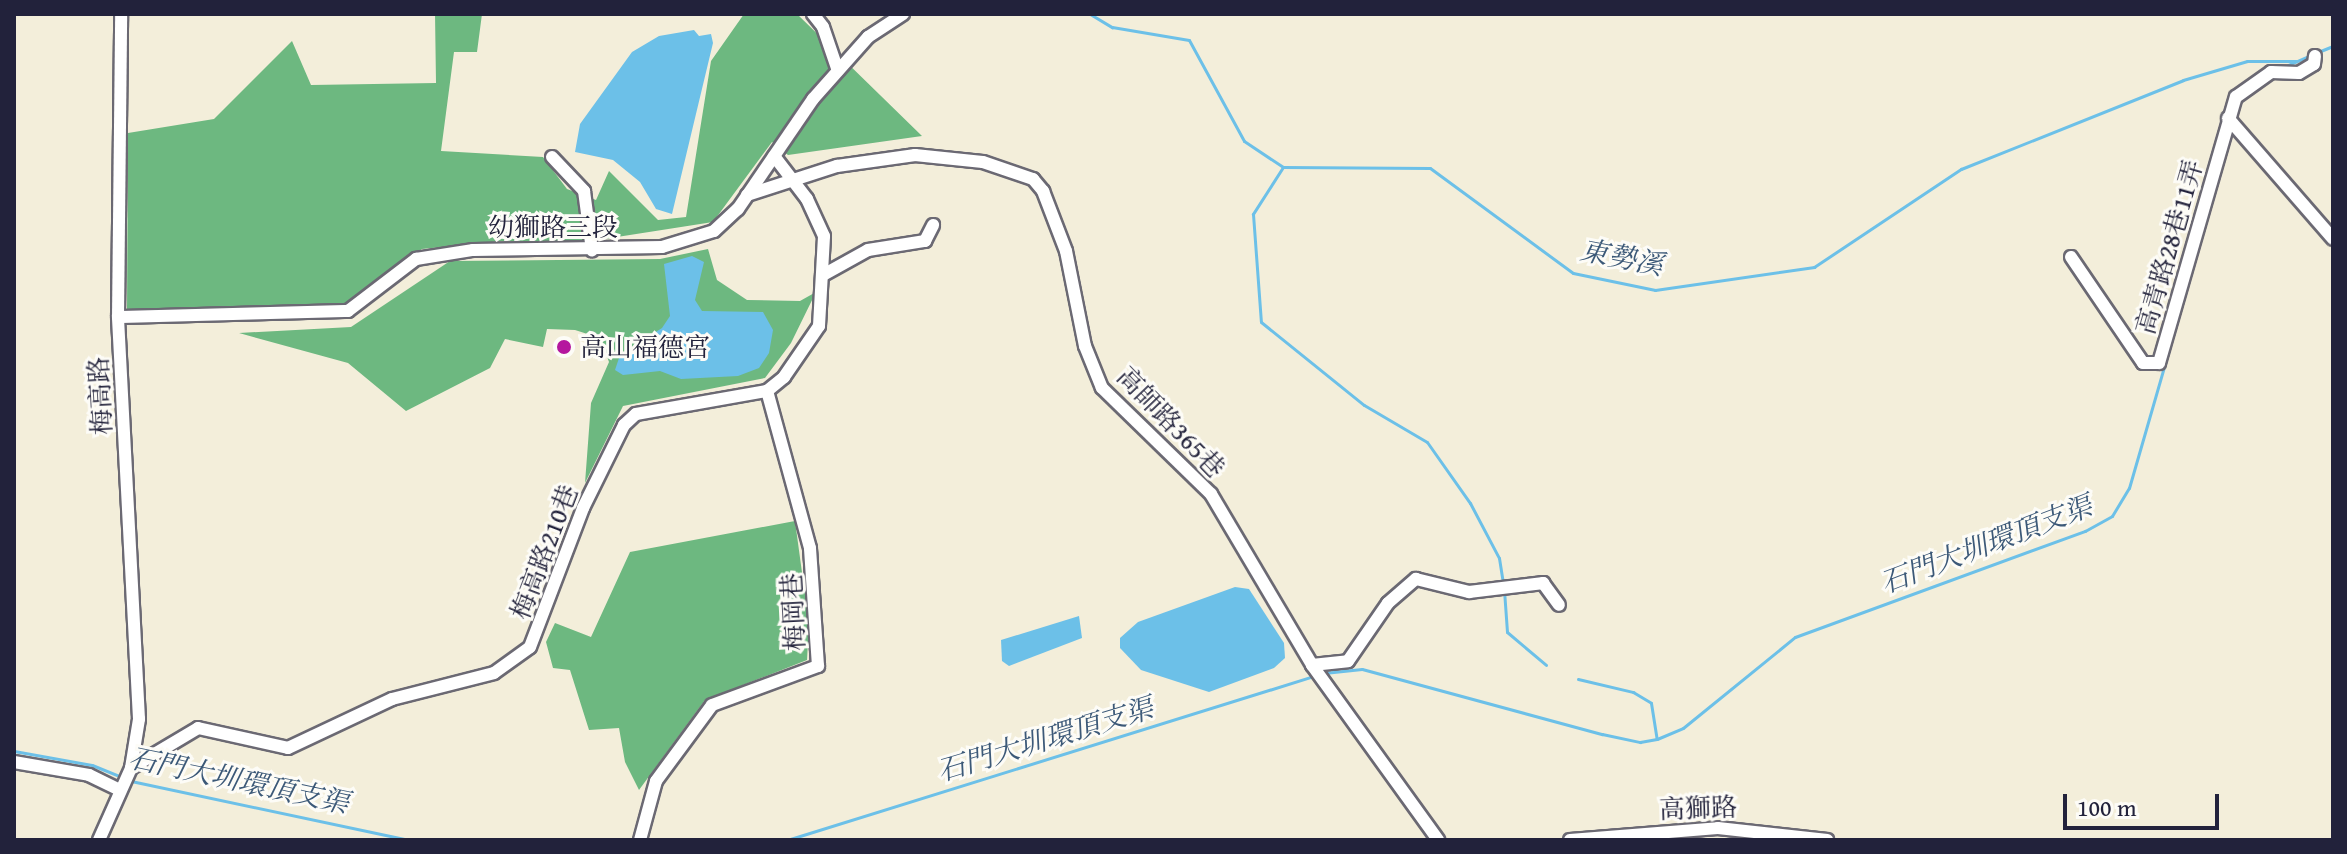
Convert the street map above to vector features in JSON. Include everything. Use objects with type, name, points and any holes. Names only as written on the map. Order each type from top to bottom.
[{"type":"street","name":"梅高路","points":[[99,840],[126,778],[139,719],[118,317],[121,14]]},
{"type":"street","points":[[813,14],[823,27],[838,71]]},
{"type":"street","name":"幼獅路三段","points":[[118,317],[348,311],[416,259],[473,250],[662,247],[714,231],[747,195],[838,71],[868,37],[903,14]]},
{"type":"street","name":"高青路28巷11弄","points":[[2071,257],[2143,363],[2159,363],[2236,97],[2252,81],[2271,72],[2299,73],[2314,64],[2315,56]]},
{"type":"street","points":[[2228,118],[2333,239]]},
{"type":"street","name":"高師路365巷","points":[[747,195],[837,166],[943,154],[1033,179],[1043,191],[1066,251],[1085,346],[1102,388],[1211,494],[1312,665],[1438,840]]},
{"type":"street","points":[[767,391],[784,377],[819,326],[823,275],[824,236],[807,199],[774,156]]},
{"type":"street","points":[[552,157],[584,191],[592,250]]},
{"type":"street","points":[[823,275],[868,250],[925,241],[933,225]]},
{"type":"street","name":"梅高路210巷","points":[[126,778],[198,728],[288,748],[392,699],[509,665],[530,647],[544,619],[583,508],[624,425],[636,414],[767,391]]},
{"type":"street","name":"梅岡巷","points":[[640,840],[656,781],[712,705],[818,666],[810,548],[767,391]]},
{"type":"street","points":[[1312,665],[1348,661],[1388,603],[1416,579],[1469,592],[1543,583],[1559,605]]},
{"type":"street","points":[[14,762],[126,778]]},
{"type":"street","name":"高獅路","points":[[1570,840],[1718,828],[1827,840]]},
{"type":"green space","points":[[435,14],[482,14],[477,52],[454,52],[441,151],[543,157],[567,189],[596,200],[609,171],[658,220],[686,217],[711,61],[744,14],[797,14],[922,136],[788,155],[772,142],[713,222],[585,242],[502,241],[422,249],[344,305],[127,310],[128,133],[214,119],[292,41],[311,85],[436,83]]},
{"type":"green space","points":[[708,249],[717,280],[747,300],[800,301],[816,292],[791,343],[765,378],[623,406],[585,483],[591,403],[609,362],[600,338],[575,330],[547,329],[543,347],[505,339],[490,368],[406,411],[348,363],[239,333],[351,327],[450,261],[660,259]]},
{"type":"green space","points":[[795,521],[809,624],[807,660],[705,700],[639,790],[625,762],[619,728],[589,730],[570,670],[553,668],[546,642],[555,623],[591,637],[630,552]]},
{"type":"water","points":[[694,30],[699,36],[711,34],[713,43],[672,214],[656,209],[640,182],[613,160],[575,152],[580,124],[632,52],[659,36]]},
{"type":"water","points":[[692,256],[704,262],[695,300],[702,311],[763,312],[773,330],[769,353],[759,368],[738,376],[681,379],[660,371],[623,375],[615,370],[620,355],[662,328],[670,316],[664,264]]},
{"type":"water","points":[[1235,587],[1249,589],[1284,643],[1285,658],[1274,668],[1209,692],[1141,670],[1120,648],[1120,638],[1138,622]]},
{"type":"water","points":[[1079,616],[1082,638],[1009,666],[1002,661],[1001,640]]},
{"type":"waterway","name":"東勢溪","points":[[1090,14],[1112,27],[1189,40],[1244,141],[1283,167],[1430,168],[1573,273],[1655,290],[1814,267],[1961,169],[2183,80],[2247,61],[2296,61]]},
{"type":"waterway","name":"石門大圳環頂支渠","points":[[2318,52],[2333,46]]},
{"type":"waterway","name":"東勢溪","points":[[2286,66],[2311,55]]},
{"type":"waterway","name":"石門大圳環頂支渠","points":[[1283,167],[1253,214],[1261,322],[1364,405],[1427,442],[1470,503],[1499,558],[1503,583]]},
{"type":"waterway","name":"石門大圳環頂支渠","points":[[1324,673],[1362,669],[1602,734],[1640,742],[1657,739],[1683,728],[1795,637],[2085,531],[2112,516],[2129,488],[2170,346]]},
{"type":"waterway","name":"石門大圳環頂支渠","points":[[1504,590],[1507,632],[1546,665]]},
{"type":"waterway","name":"石門大圳環頂支渠","points":[[787,840],[1314,676]]},
{"type":"waterway","name":"石門大圳環頂支渠","points":[[1578,679],[1633,692],[1651,703],[1657,739]]},
{"type":"waterway","name":"石門大圳環頂支渠","points":[[14,751],[92,765],[124,778]]},
{"type":"waterway","name":"石門大圳環頂支渠","points":[[131,781],[408,840]]},
{"type":"place","name":"高山福德宮","points":[[564,347]]}]
